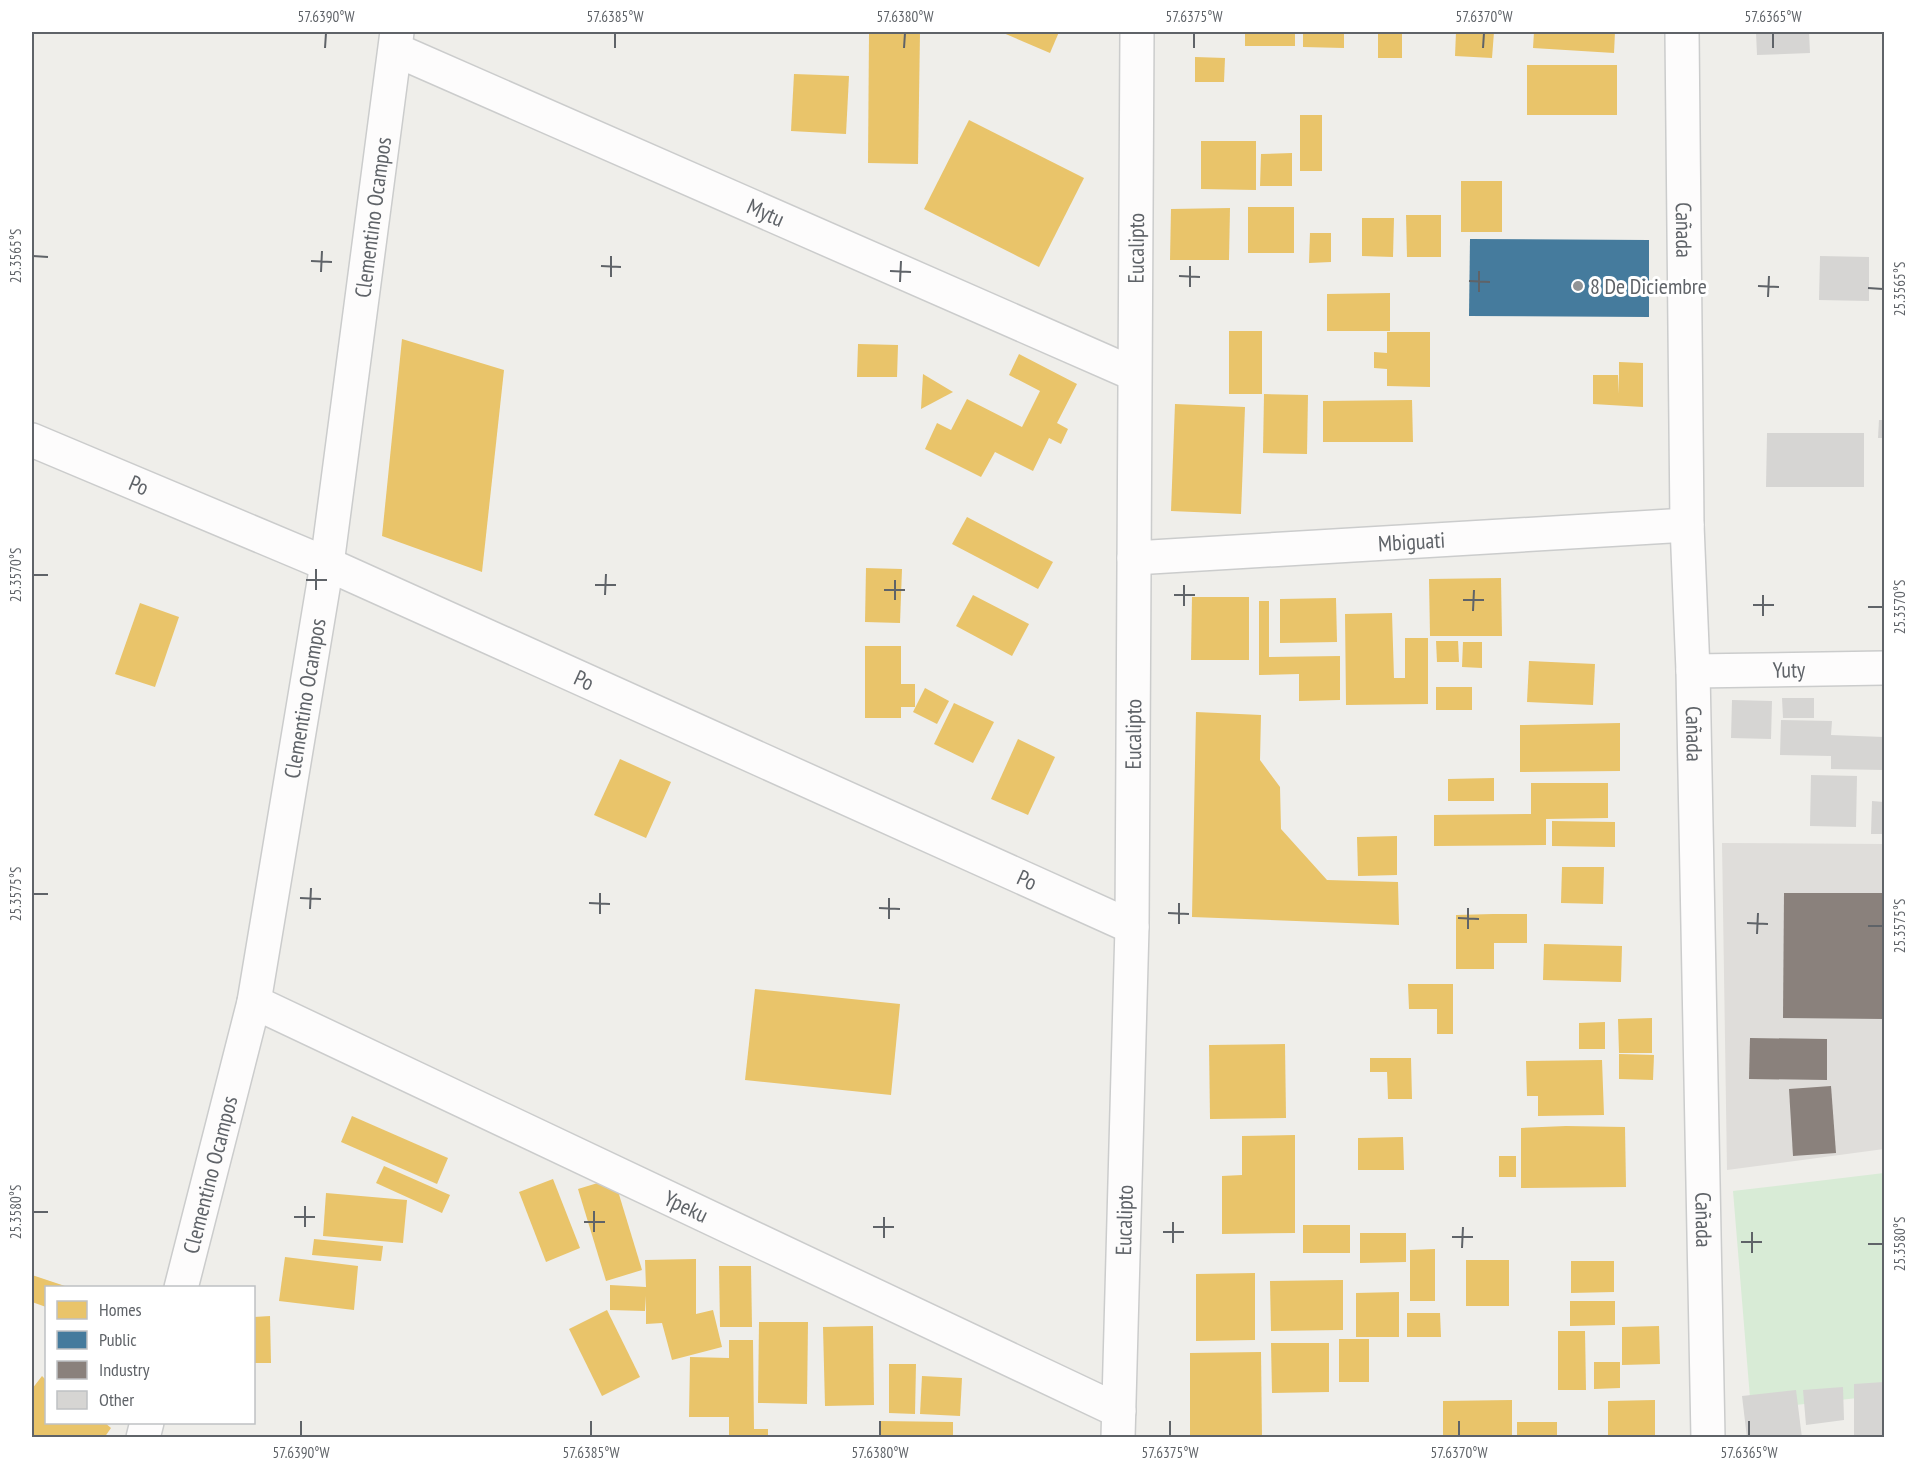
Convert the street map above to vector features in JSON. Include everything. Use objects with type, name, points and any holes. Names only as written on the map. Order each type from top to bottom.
[{"type":"street","name":"Eucalipto","points":[[1118,1424],[1132,927],[1137,32]]},
{"type":"street","name":"Cañada","points":[[1682,32],[1688,525],[1708,1437]]},
{"type":"street","name":"Mytu","points":[[397,41],[1134,374]]},
{"type":"street","name":"Clementino Ocampos","points":[[181,1286],[254,1002],[327,564],[397,41]]},
{"type":"street","name":"Po","points":[[32,440],[327,564],[1132,927]]},
{"type":"street","name":"Mbiguati","points":[[1134,558],[1688,525]]},
{"type":"street","name":"Yuty","points":[[1693,671],[1884,668]]},
{"type":"street","name":"Ypeku","points":[[254,1002],[1118,1424]]},
{"type":"shaded area","points":[[1722,843],[1884,844],[1884,1149],[1727,1170]]},
{"type":"green space","points":[[1884,1173],[1884,1395],[1751,1410],[1733,1191]]},
{"type":"building: Homes","points":[[869,32],[920,32],[918,164],[868,163]]},
{"type":"building: Homes","points":[[1001,32],[1059,32],[1050,53]]},
{"type":"building: Homes","points":[[1245,32],[1295,32],[1295,46],[1245,46]]},
{"type":"building: Homes","points":[[1303,32],[1344,32],[1344,48],[1303,47]]},
{"type":"building: Homes","points":[[1378,32],[1402,32],[1402,58],[1378,58]]},
{"type":"building: Homes","points":[[1456,32],[1494,32],[1492,58],[1455,56]]},
{"type":"building: Homes","points":[[1534,32],[1615,32],[1614,53],[1533,48]]},
{"type":"building: Homes","points":[[1195,57],[1225,58],[1224,82],[1195,82]]},
{"type":"building: Homes","points":[[1527,65],[1617,65],[1617,115],[1527,115]]},
{"type":"building: Homes","points":[[794,74],[849,76],[846,134],[791,131]]},
{"type":"building: Homes","points":[[1300,115],[1322,115],[1322,171],[1300,171]]},
{"type":"building: Homes","points":[[969,120],[1084,178],[1039,267],[924,209]]},
{"type":"building: Homes","points":[[1201,141],[1256,141],[1256,190],[1201,189]]},
{"type":"building: Homes","points":[[1292,153],[1292,186],[1260,186],[1261,154]]},
{"type":"building: Homes","points":[[1461,181],[1502,181],[1502,232],[1461,232]]},
{"type":"building: Homes","points":[[1248,207],[1294,207],[1294,253],[1248,253]]},
{"type":"building: Homes","points":[[1230,208],[1229,260],[1170,260],[1171,209]]},
{"type":"building: Homes","points":[[1406,215],[1441,215],[1441,257],[1407,257]]},
{"type":"building: Homes","points":[[1362,218],[1394,218],[1393,257],[1362,256]]},
{"type":"building: Homes","points":[[1310,233],[1331,233],[1331,262],[1309,263]]},
{"type":"building: Homes","points":[[1390,293],[1390,331],[1327,331],[1327,294]]},
{"type":"building: Homes","points":[[1229,331],[1262,331],[1262,394],[1229,394]]},
{"type":"building: Homes","points":[[1387,332],[1430,332],[1430,387],[1387,386],[1387,369],[1374,368],[1374,352],[1387,353]]},
{"type":"building: Homes","points":[[402,339],[504,370],[482,572],[382,536]]},
{"type":"building: Homes","points":[[858,344],[898,345],[897,377],[857,377]]},
{"type":"building: Homes","points":[[1019,354],[1077,384],[1057,423],[1068,429],[1061,444],[1049,438],[1033,471],[995,452],[981,477],[925,449],[937,423],[951,430],[967,399],[1022,427],[1040,391],[1009,375]]},
{"type":"building: Homes","points":[[1619,362],[1643,363],[1643,407],[1593,404],[1593,375],[1618,375],[1619,394]]},
{"type":"building: Homes","points":[[923,374],[953,392],[921,409]]},
{"type":"building: Homes","points":[[1264,394],[1308,395],[1307,454],[1263,453]]},
{"type":"building: Homes","points":[[1412,400],[1413,442],[1323,442],[1323,401]]},
{"type":"building: Homes","points":[[1175,404],[1245,407],[1241,514],[1171,511]]},
{"type":"building: Homes","points":[[967,517],[1053,562],[1038,589],[952,544]]},
{"type":"building: Homes","points":[[866,568],[902,569],[900,623],[865,622]]},
{"type":"building: Homes","points":[[1501,578],[1502,636],[1430,636],[1429,579]]},
{"type":"building: Homes","points":[[973,595],[1029,624],[1012,656],[956,626]]},
{"type":"building: Homes","points":[[1192,597],[1249,597],[1249,660],[1191,660]]},
{"type":"building: Homes","points":[[1336,598],[1337,642],[1280,643],[1280,599]]},
{"type":"building: Homes","points":[[1259,601],[1269,601],[1269,657],[1340,656],[1340,700],[1299,701],[1299,674],[1259,675]]},
{"type":"building: Homes","points":[[140,603],[179,617],[155,687],[115,674]]},
{"type":"building: Homes","points":[[1392,613],[1394,678],[1405,678],[1405,638],[1428,638],[1428,704],[1346,705],[1345,614]]},
{"type":"building: Homes","points":[[1436,641],[1458,641],[1459,662],[1437,662]]},
{"type":"building: Homes","points":[[1463,642],[1482,642],[1482,668],[1462,667]]},
{"type":"building: Homes","points":[[865,646],[901,646],[901,684],[915,684],[915,707],[901,707],[901,718],[865,718]]},
{"type":"building: Homes","points":[[1529,661],[1595,664],[1593,705],[1527,702]]},
{"type":"building: Homes","points":[[1436,687],[1472,687],[1472,710],[1436,710]]},
{"type":"building: Homes","points":[[925,688],[949,701],[937,724],[913,712]]},
{"type":"building: Homes","points":[[954,703],[994,722],[973,763],[934,744]]},
{"type":"building: Homes","points":[[1196,712],[1261,715],[1260,760],[1280,787],[1281,829],[1327,880],[1398,882],[1399,925],[1192,917]]},
{"type":"building: Homes","points":[[1620,723],[1620,771],[1520,772],[1520,725]]},
{"type":"building: Homes","points":[[1018,739],[1055,757],[1028,815],[991,799]]},
{"type":"building: Homes","points":[[620,759],[671,782],[646,838],[594,815]]},
{"type":"building: Homes","points":[[1494,778],[1494,801],[1448,801],[1448,779]]},
{"type":"building: Homes","points":[[1531,783],[1608,783],[1608,818],[1546,819],[1546,845],[1434,846],[1434,815],[1531,814]]},
{"type":"building: Homes","points":[[1552,821],[1615,822],[1615,847],[1552,846]]},
{"type":"building: Homes","points":[[1397,836],[1397,875],[1358,876],[1357,837]]},
{"type":"building: Homes","points":[[1562,867],[1604,867],[1603,904],[1561,903]]},
{"type":"building: Homes","points":[[1527,914],[1527,943],[1494,943],[1494,969],[1456,969],[1456,915]]},
{"type":"building: Homes","points":[[1544,944],[1622,946],[1621,982],[1543,980]]},
{"type":"building: Homes","points":[[1408,984],[1453,984],[1453,1034],[1437,1034],[1437,1009],[1409,1009]]},
{"type":"building: Homes","points":[[755,989],[900,1004],[891,1095],[745,1080]]},
{"type":"building: Homes","points":[[1652,1018],[1652,1053],[1619,1053],[1618,1019]]},
{"type":"building: Homes","points":[[1605,1022],[1605,1049],[1579,1049],[1579,1023]]},
{"type":"building: Homes","points":[[1285,1044],[1286,1118],[1210,1119],[1209,1045]]},
{"type":"building: Homes","points":[[1619,1054],[1654,1055],[1653,1080],[1619,1079]]},
{"type":"building: Homes","points":[[1370,1058],[1411,1058],[1412,1099],[1388,1099],[1387,1072],[1370,1072]]},
{"type":"building: Homes","points":[[1602,1060],[1604,1115],[1538,1116],[1538,1096],[1527,1096],[1526,1061]]},
{"type":"building: Homes","points":[[352,1116],[448,1158],[437,1184],[341,1142]]},
{"type":"building: Homes","points":[[1625,1127],[1626,1187],[1521,1188],[1521,1128]]},
{"type":"building: Homes","points":[[1295,1135],[1295,1233],[1222,1234],[1222,1176],[1242,1175],[1242,1136]]},
{"type":"building: Homes","points":[[1403,1137],[1404,1170],[1358,1170],[1358,1138]]},
{"type":"building: Homes","points":[[1499,1156],[1516,1156],[1516,1177],[1499,1177]]},
{"type":"building: Homes","points":[[384,1166],[450,1195],[442,1213],[376,1183]]},
{"type":"building: Homes","points":[[614,1178],[642,1270],[606,1281],[578,1189]]},
{"type":"building: Homes","points":[[553,1179],[580,1248],[546,1262],[519,1192]]},
{"type":"building: Homes","points":[[326,1193],[407,1200],[403,1243],[323,1236]]},
{"type":"building: Homes","points":[[1303,1225],[1350,1225],[1350,1253],[1303,1253]]},
{"type":"building: Homes","points":[[1360,1233],[1406,1233],[1406,1262],[1360,1263]]},
{"type":"building: Homes","points":[[314,1239],[383,1246],[381,1261],[312,1255]]},
{"type":"building: Homes","points":[[1435,1249],[1435,1301],[1410,1301],[1410,1250]]},
{"type":"building: Homes","points":[[285,1257],[358,1266],[354,1310],[279,1301]]},
{"type":"building: Homes","points":[[696,1259],[696,1314],[713,1310],[722,1347],[672,1360],[662,1323],[646,1324],[646,1296],[645,1311],[610,1310],[610,1285],[646,1287],[645,1260]]},
{"type":"building: Homes","points":[[1466,1260],[1509,1260],[1509,1306],[1466,1306]]},
{"type":"building: Homes","points":[[1571,1261],[1614,1261],[1614,1292],[1571,1293]]},
{"type":"building: Homes","points":[[719,1266],[751,1266],[752,1327],[720,1327]]},
{"type":"building: Homes","points":[[1255,1273],[1255,1340],[1196,1341],[1196,1274]]},
{"type":"building: Homes","points":[[32,1275],[65,1286],[45,1286],[45,1307],[32,1302]]},
{"type":"building: Homes","points":[[1343,1280],[1343,1330],[1271,1331],[1270,1281]]},
{"type":"building: Homes","points":[[1399,1292],[1399,1337],[1356,1337],[1356,1293]]},
{"type":"building: Homes","points":[[1570,1301],[1615,1301],[1615,1325],[1570,1326]]},
{"type":"building: Homes","points":[[607,1310],[640,1377],[602,1396],[569,1329]]},
{"type":"building: Homes","points":[[1407,1313],[1440,1313],[1441,1337],[1407,1337]]},
{"type":"building: Homes","points":[[270,1316],[271,1363],[255,1363],[255,1317]]},
{"type":"building: Homes","points":[[759,1322],[808,1322],[807,1404],[758,1403]]},
{"type":"building: Homes","points":[[873,1326],[874,1405],[825,1406],[823,1327]]},
{"type":"building: Homes","points":[[1659,1326],[1660,1364],[1622,1365],[1622,1327]]},
{"type":"building: Homes","points":[[1558,1331],[1585,1331],[1586,1390],[1558,1390]]},
{"type":"building: Homes","points":[[1339,1339],[1369,1339],[1369,1382],[1339,1382]]},
{"type":"building: Homes","points":[[729,1340],[753,1340],[754,1429],[768,1429],[768,1438],[729,1438],[729,1417],[689,1417],[690,1357],[729,1358]]},
{"type":"building: Homes","points":[[1271,1343],[1329,1343],[1329,1392],[1272,1393]]},
{"type":"building: Homes","points":[[1261,1352],[1262,1438],[1190,1438],[1190,1353]]},
{"type":"building: Homes","points":[[1594,1362],[1620,1362],[1620,1388],[1594,1389]]},
{"type":"building: Homes","points":[[889,1364],[916,1364],[915,1414],[889,1413]]},
{"type":"building: Homes","points":[[42,1376],[45,1379],[45,1424],[106,1424],[111,1428],[104,1438],[32,1438],[32,1389]]},
{"type":"building: Homes","points":[[922,1376],[962,1378],[960,1416],[920,1414]]},
{"type":"building: Homes","points":[[1512,1400],[1512,1438],[1443,1438],[1443,1401]]},
{"type":"building: Homes","points":[[1655,1400],[1655,1438],[1608,1438],[1608,1401]]},
{"type":"building: Homes","points":[[880,1421],[953,1422],[953,1438],[880,1438]]},
{"type":"building: Homes","points":[[1517,1422],[1557,1422],[1557,1438],[1517,1438]]},
{"type":"building: Public","points":[[1470,239],[1649,240],[1649,317],[1469,316]]},
{"type":"building: Industry","points":[[1784,893],[1884,893],[1884,1019],[1783,1018]]},
{"type":"building: Industry","points":[[1750,1038],[1827,1039],[1827,1080],[1749,1079]]},
{"type":"building: Industry","points":[[1831,1086],[1836,1153],[1793,1156],[1789,1089]]},
{"type":"building: Other","points":[[1756,32],[1809,32],[1810,53],[1757,55]]},
{"type":"building: Other","points":[[1820,256],[1869,257],[1869,301],[1819,300]]},
{"type":"building: Other","points":[[1879,420],[1884,420],[1884,438],[1878,438]]},
{"type":"building: Other","points":[[1767,433],[1864,433],[1864,487],[1766,487]]},
{"type":"building: Other","points":[[1782,698],[1814,698],[1814,718],[1783,718]]},
{"type":"building: Other","points":[[1732,700],[1772,701],[1771,739],[1731,738]]},
{"type":"building: Other","points":[[1781,720],[1832,721],[1831,735],[1884,737],[1884,770],[1831,769],[1831,756],[1780,755]]},
{"type":"building: Other","points":[[1811,775],[1857,776],[1856,827],[1810,826]]},
{"type":"building: Other","points":[[1872,801],[1884,802],[1884,834],[1871,834]]},
{"type":"building: Other","points":[[1884,1382],[1884,1438],[1854,1438],[1854,1384]]},
{"type":"building: Other","points":[[1843,1387],[1844,1420],[1806,1425],[1803,1390]]},
{"type":"building: Other","points":[[1796,1390],[1802,1438],[1747,1438],[1742,1396]]},
{"type":"place","name":"8 De Diciembre","points":[[1578,286]]}]
